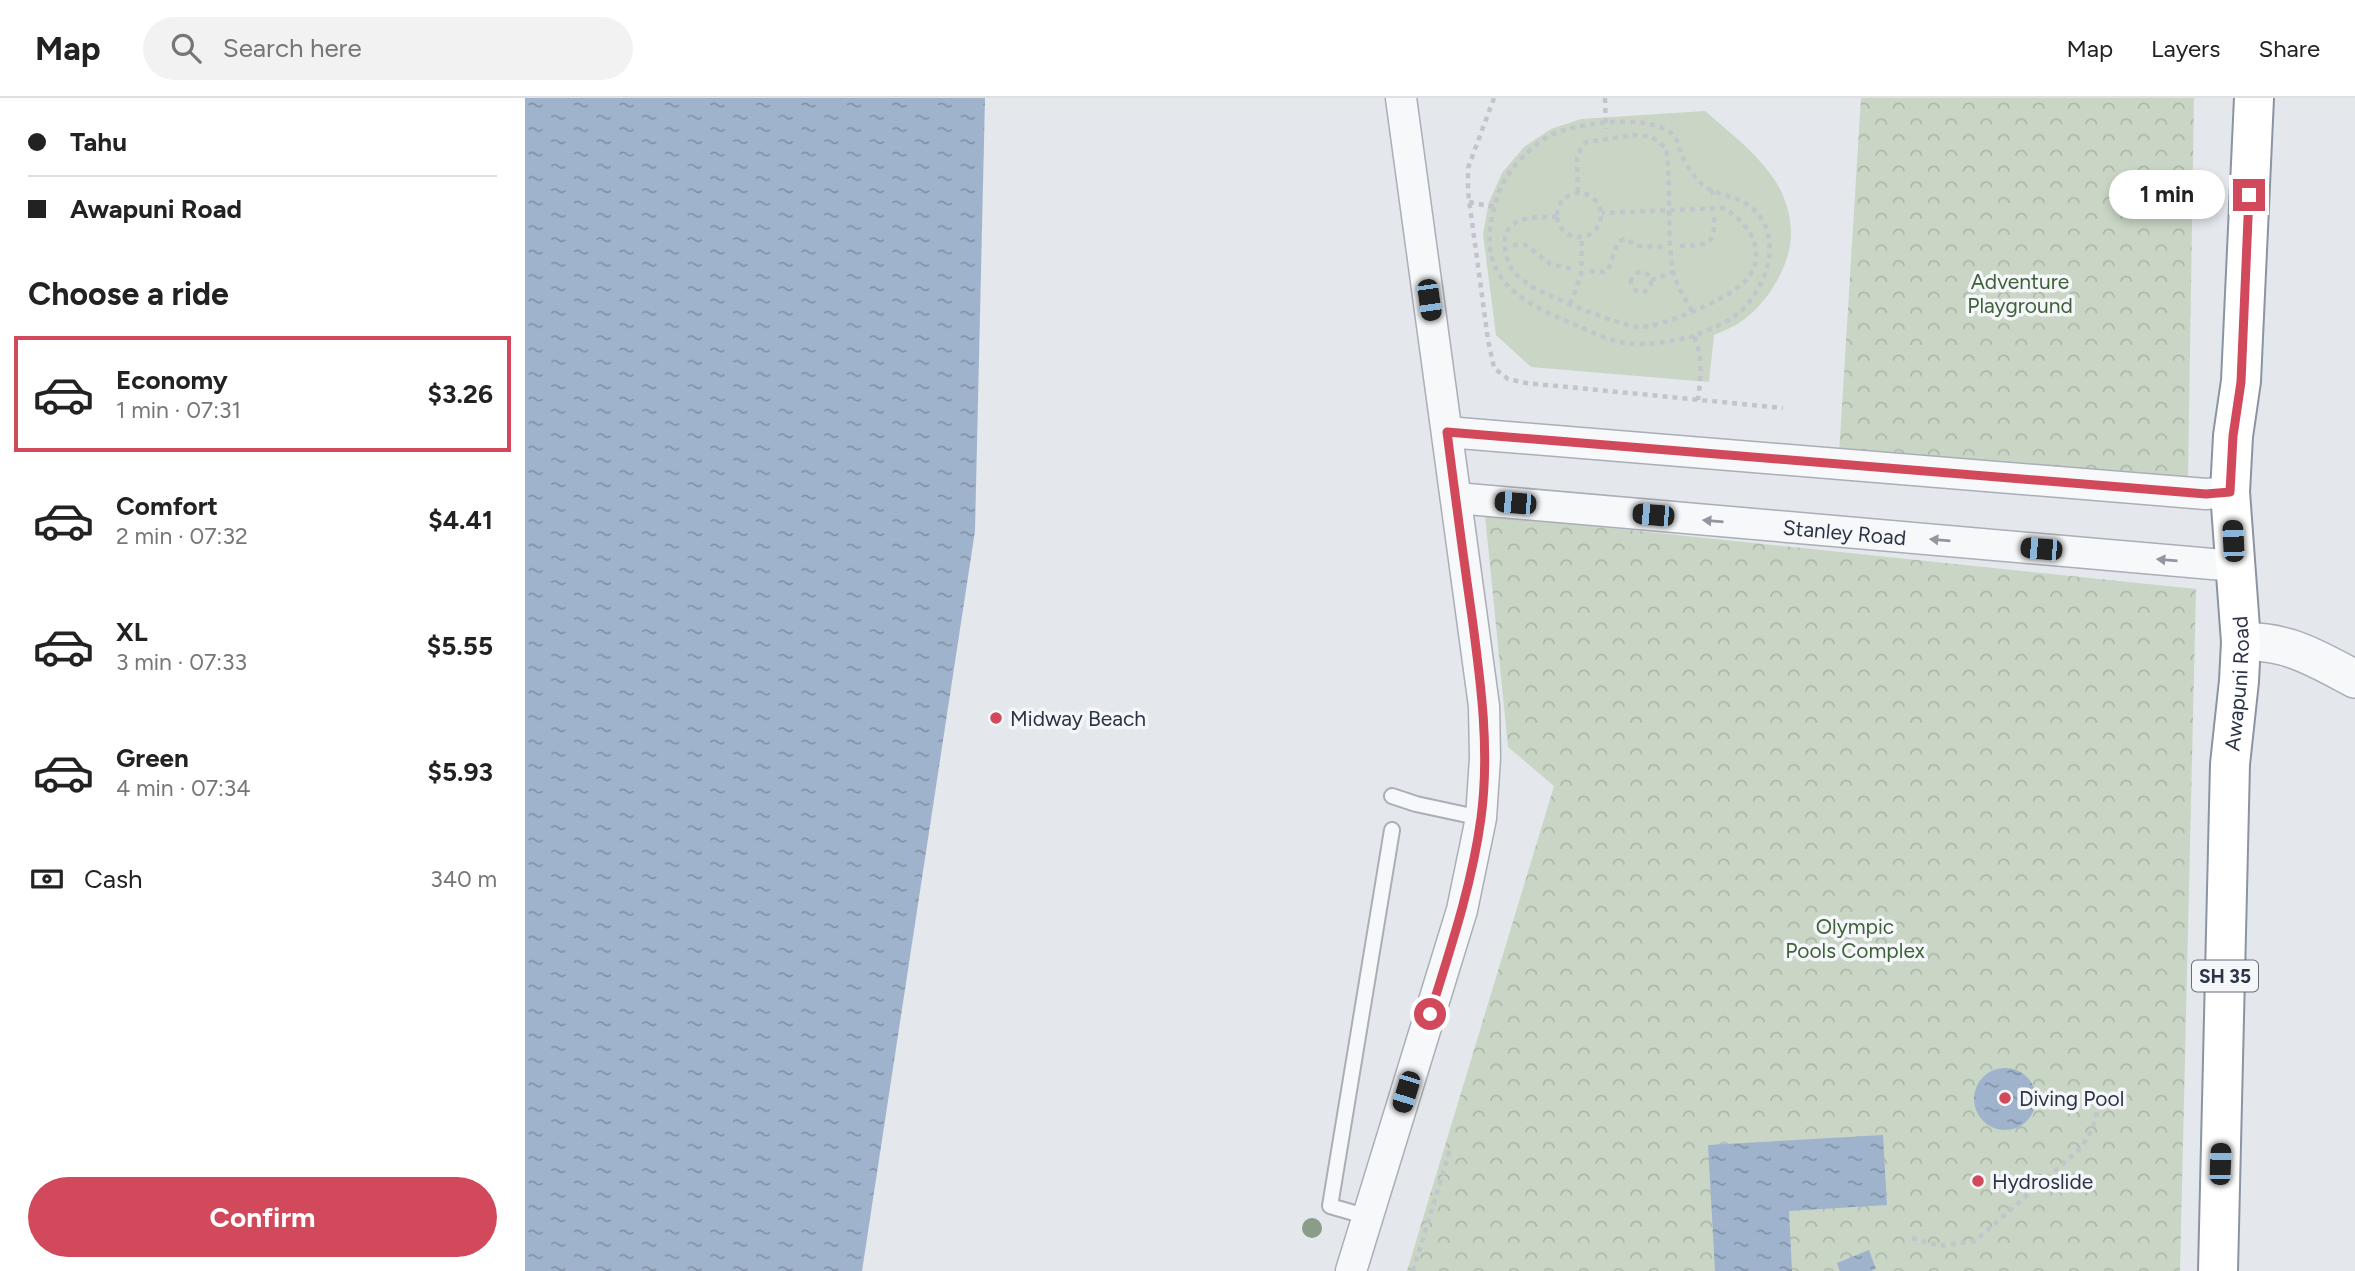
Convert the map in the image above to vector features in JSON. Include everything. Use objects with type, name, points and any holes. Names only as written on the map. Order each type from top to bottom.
[{"type":"highway","name":"Awapuni Road","points":[[2218,1271],[2229,764],[2241,642],[2230,492],[2233,436],[2241,382],[2254,98]]},
{"type":"street","points":[[1351,1271],[1462,910],[1481,818],[1485,758],[1484,706],[1401,98]]},
{"type":"street","points":[[1447,432],[2192,492],[2230,492]]},
{"type":"street","name":"Stanley Road","points":[[1455,498],[2235,566]]},
{"type":"street","points":[[2241,642],[2264,641],[2288,647],[2355,679]]},
{"type":"lane","points":[[1392,796],[1481,818]]},
{"type":"lane","points":[[1368,1217],[1330,1206],[1392,830]]},
{"type":"path","points":[[1494,98],[1468,168],[1469,202],[1488,340],[1494,368],[1500,375],[1526,383],[1783,408]]},
{"type":"path","points":[[1605,98],[1605,126]]},
{"type":"path","points":[[1644,123],[1670,133],[1678,143],[1683,159],[1702,185],[1712,190],[1737,198],[1760,217],[1770,244],[1769,258],[1759,286],[1740,311],[1727,321],[1694,336],[1672,341],[1626,343],[1551,314],[1521,298],[1505,284],[1491,261],[1493,247],[1488,234],[1497,195],[1510,171],[1549,136],[1573,129],[1644,123]]},
{"type":"path","points":[[1578,192],[1577,155],[1586,142],[1634,135],[1652,137],[1665,148],[1673,272],[1692,311]]},
{"type":"path","points":[[1712,190],[1713,199]]},
{"type":"path","points":[[1578,192],[1594,197],[1602,213],[1600,225],[1582,237],[1569,235],[1563,230],[1557,217],[1561,202],[1578,192]]},
{"type":"path","points":[[1469,202],[1494,207]]},
{"type":"path","points":[[1557,217],[1526,219],[1513,224],[1504,238],[1506,255],[1513,271],[1531,286],[1570,304],[1637,327],[1673,321],[1741,285],[1752,271],[1757,252],[1750,229],[1736,215],[1723,208],[1602,213]]},
{"type":"path","points":[[1680,246],[1710,242],[1715,229],[1714,217]]},
{"type":"path","points":[[1570,304],[1581,275],[1582,237]]},
{"type":"path","points":[[1590,271],[1608,270],[1618,242],[1624,239],[1639,246],[1663,247]]},
{"type":"path","points":[[1513,245],[1525,245],[1550,264],[1572,269]]},
{"type":"path","points":[[1640,272],[1648,275],[1651,280],[1650,287],[1644,291],[1635,289],[1632,283],[1635,274],[1640,272]]},
{"type":"path","points":[[1651,280],[1673,272]]},
{"type":"path","points":[[1694,336],[1702,365],[1698,400]]},
{"type":"path","points":[[1912,1238],[1940,1246],[1975,1241],[2081,1148],[2093,1128],[2099,1105]]},
{"type":"path","points":[[1413,1271],[1450,1150]]},
{"type":"green space","name":"Adventure Playground","points":[[1861,98],[2194,98],[2188,478],[1839,455]]},
{"type":"green space","points":[[1705,111],[1767,169],[1782,194],[1791,228],[1788,255],[1779,277],[1766,297],[1742,321],[1714,335],[1709,382],[1531,367],[1496,335],[1483,234],[1489,202],[1502,173],[1524,147],[1551,129],[1581,119]]},
{"type":"green space","name":"Olympic Pools Complex","points":[[1485,515],[2196,589],[2180,1271],[1407,1271],[1554,786],[1508,747]]},
{"type":"water","points":[[525,98],[985,98],[975,531],[862,1271],[525,1271]]},
{"type":"water","name":"Diving Pool","points":[[1999,1068],[2011,1068],[2027,1077],[2034,1087],[2034,1111],[2027,1121],[2011,1130],[1999,1130],[1988,1125],[1979,1116],[1974,1105],[1974,1093],[1979,1082],[1988,1073]]},
{"type":"water","points":[[1883,1135],[1887,1205],[1789,1211],[1792,1271],[1715,1271],[1708,1145]]},
{"type":"water","points":[[1869,1250],[1876,1269],[1840,1271],[1837,1263]]},
{"type":"place","name":"Midway Beach","points":[[996,718]]},
{"type":"place","name":"Diving Pool","points":[[2005,1098]]},
{"type":"place","name":"Hydroslide","points":[[1978,1181]]},
{"type":"route","points":[[1430,1014],[1462,910],[1472,866],[1481,818],[1485,758],[1484,706],[1447,432],[2206,494],[2230,492],[2233,436],[2241,382],[2249,195]]}]
